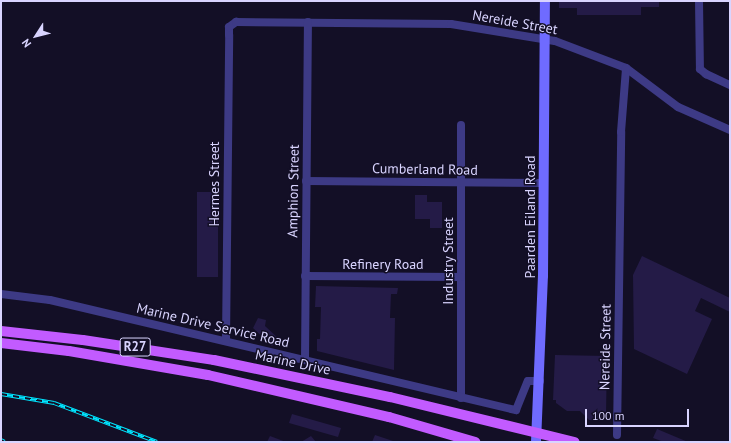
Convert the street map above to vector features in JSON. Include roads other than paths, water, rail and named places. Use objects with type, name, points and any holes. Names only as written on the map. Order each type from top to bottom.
[{"type":"main road","name":"Marine Drive","points":[[1,332],[83,340],[214,360],[390,397],[537,437],[575,442]]},
{"type":"main road","name":"R27","points":[[1,343],[69,351],[215,376],[389,417],[475,442]]},
{"type":"street","name":"Paarden Eiland Road","points":[[537,437],[540,381],[545,1]]},
{"type":"street","points":[[699,1],[700,69],[706,74],[730,86]]},
{"type":"street","name":"Nereide Street","points":[[229,27],[242,21],[451,24],[545,39],[626,68],[678,106],[730,130]]},
{"type":"street","name":"Amphion Street","points":[[305,360],[308,22]]},
{"type":"street","name":"Hermes Street","points":[[226,341],[229,27]]},
{"type":"street","name":"Nereide Street","points":[[617,435],[621,132],[626,68]]},
{"type":"street","name":"Industry Street","points":[[460,125],[461,398]]},
{"type":"street","name":"Cumberland Road","points":[[306,181],[543,183]]},
{"type":"street","name":"Refinery Road","points":[[305,276],[461,277]]},
{"type":"street","name":"Marine Drive Service Road","points":[[1,294],[50,300],[516,410],[528,381],[540,381]]},
{"type":"railway","points":[[1,394],[54,403],[157,442]]},
{"type":"railway","points":[[1,440],[5,442]]}]
